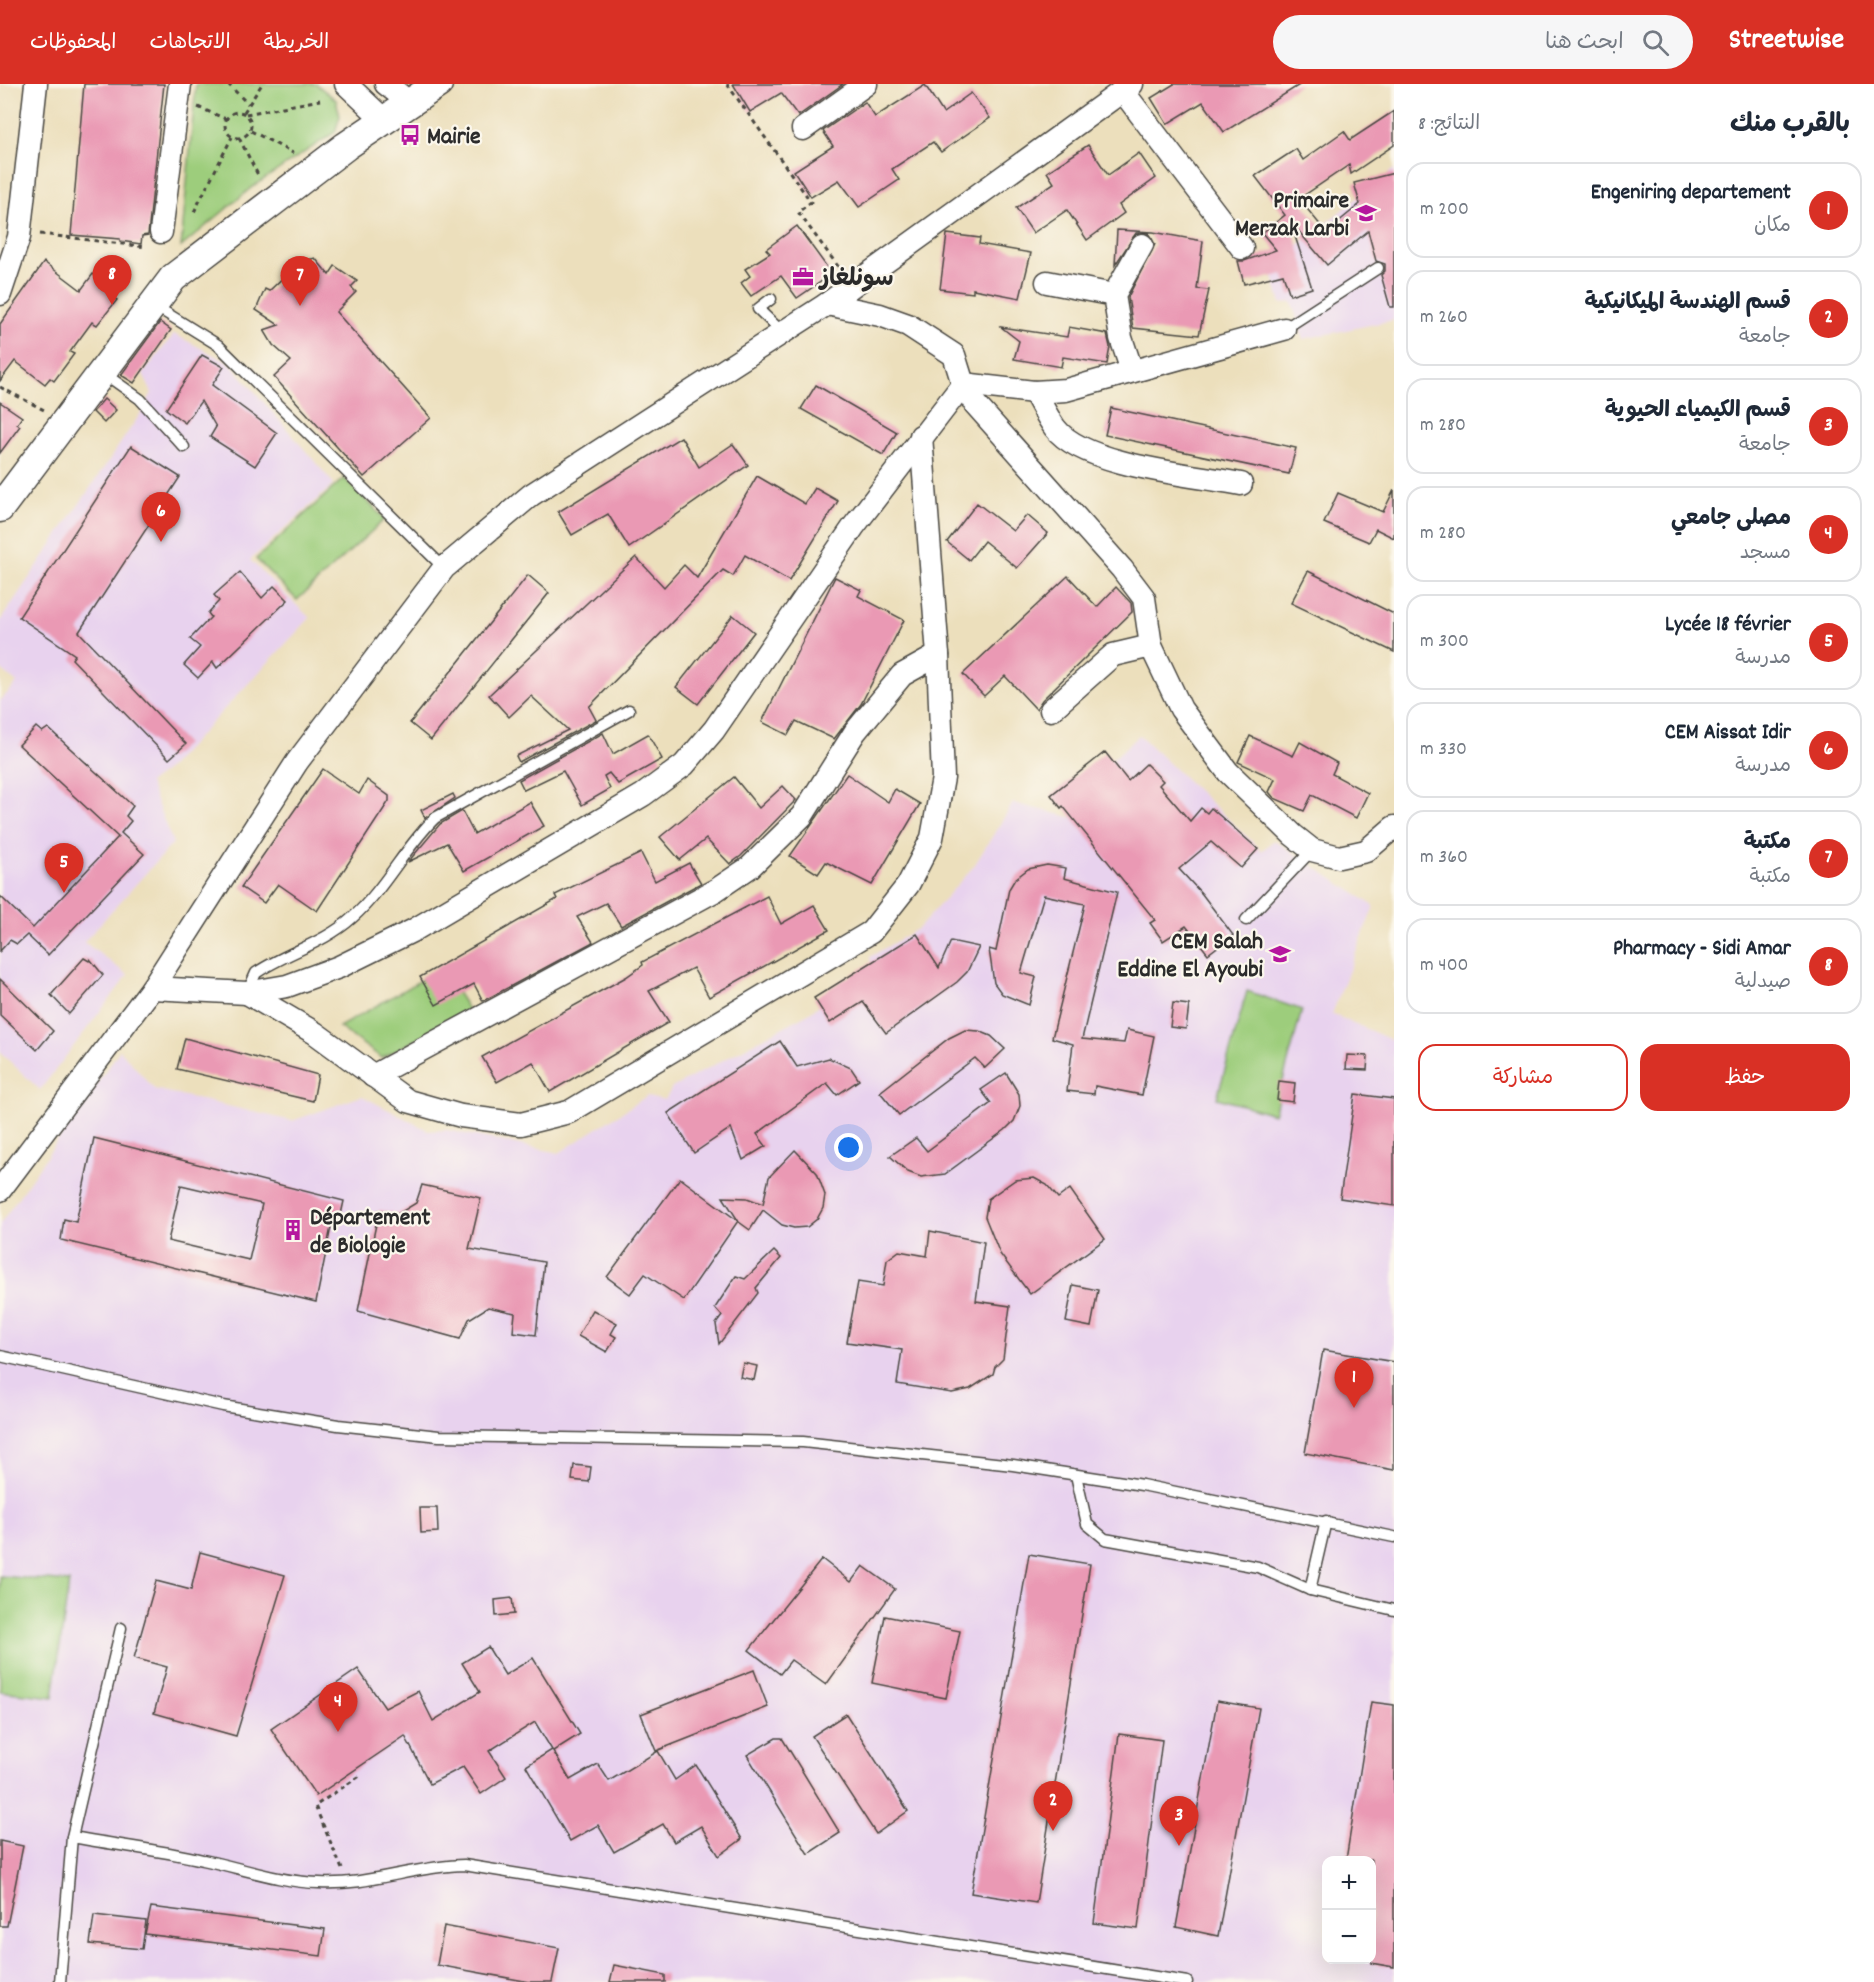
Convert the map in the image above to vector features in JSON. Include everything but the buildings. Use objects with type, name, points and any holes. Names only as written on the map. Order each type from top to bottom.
[{"type":"street","points":[[0,294],[20,231],[36,84]]},
{"type":"street","points":[[160,240],[180,84]]},
{"type":"street","points":[[346,84],[384,120]]},
{"type":"street","points":[[386,84],[410,103]]},
{"type":"street","points":[[0,508],[173,278],[384,120],[438,84]]},
{"type":"street","points":[[803,129],[866,84]]},
{"type":"street","points":[[0,1190],[152,988],[297,762],[444,568],[531,495],[827,304],[1127,87],[1242,248]]},
{"type":"street","points":[[1132,371],[1121,338],[1114,295],[1142,245]]},
{"type":"street","points":[[1047,282],[1114,295]]},
{"type":"street","points":[[827,304],[880,315],[908,325],[954,355],[963,384],[975,404],[1122,569],[1144,598],[1151,646],[1181,709],[1228,772],[1293,835],[1312,850],[1339,857],[1366,850],[1394,827]]},
{"type":"street","points":[[963,384],[1034,392],[1066,390],[1284,329]]},
{"type":"street","points":[[152,988],[247,993],[287,986],[339,967],[414,930],[643,795],[684,765],[714,730],[854,526],[963,384]]},
{"type":"street","points":[[1034,392],[1055,429],[1078,447],[1105,458],[1241,484]]},
{"type":"street","points":[[247,993],[315,1033],[408,1101],[461,1116],[521,1124],[569,1112],[871,932],[908,885],[932,838],[942,778],[938,655],[921,436]]},
{"type":"street","points":[[1051,710],[1113,655],[1151,646]]},
{"type":"street","points":[[373,1076],[716,890],[750,867],[802,816],[855,732],[885,693],[902,675],[938,655]]},
{"type":"lane","points":[[1284,329],[1378,268]]},
{"type":"lane","points":[[771,299],[758,309],[782,332]]},
{"type":"lane","points":[[154,305],[218,345],[444,568]]},
{"type":"lane","points":[[102,372],[140,399],[184,447]]},
{"type":"lane","points":[[247,993],[256,973],[327,938],[354,917],[384,883],[414,838],[435,818],[630,710]]},
{"type":"lane","points":[[1246,920],[1312,850]]},
{"type":"lane","points":[[0,1356],[223,1406],[338,1425],[428,1435],[803,1442],[1012,1465],[1142,1485],[1326,1521],[1394,1537]]},
{"type":"lane","points":[[1076,1475],[1087,1524],[1105,1539],[1258,1567],[1310,1590],[1394,1611]]},
{"type":"lane","points":[[1310,1590],[1326,1521]]},
{"type":"lane","points":[[60,1982],[72,1837],[121,1628]]},
{"type":"lane","points":[[72,1837],[202,1859],[282,1880],[321,1884],[348,1882],[433,1865],[464,1865],[1187,1982]]},
{"type":"path","points":[[228,84],[249,104]]},
{"type":"path","points":[[245,113],[262,84]]},
{"type":"path","points":[[727,84],[811,202],[798,212],[852,285]]},
{"type":"path","points":[[251,131],[239,138],[232,136],[224,127],[226,119],[233,112],[245,113],[320,100]]},
{"type":"path","points":[[198,107],[226,119]]},
{"type":"path","points":[[245,113],[252,124],[251,131]]},
{"type":"path","points":[[251,131],[293,153]]},
{"type":"path","points":[[195,213],[232,136]]},
{"type":"path","points":[[239,138],[258,175]]},
{"type":"path","points":[[20,231],[160,240]]},
{"type":"path","points":[[0,387],[64,422]]},
{"type":"path","points":[[348,1882],[315,1806],[360,1776]]},
{"type":"shaded area","name":"Primaire Merzak Larbi","points":[[1394,169],[1394,320],[1303,339],[1292,302],[1281,304],[1271,270],[1283,257]]},
{"type":"shaded area","points":[[174,334],[231,364],[334,484],[250,560],[310,618],[169,768],[149,783],[173,843],[84,942],[128,975],[40,1090],[0,1052],[0,701],[17,683],[0,669],[0,621],[141,413],[152,393],[143,374]]},
{"type":"shaded area","points":[[1139,735],[1262,851],[1274,840],[1374,906],[1332,1014],[1394,1041],[1394,1982],[0,1982],[0,1224],[120,1050],[154,1089],[292,1121],[362,1096],[429,1131],[447,1130],[559,1153],[647,1096],[665,1100],[672,1088],[807,1014],[872,969],[870,957],[919,928],[974,866],[1013,803],[1074,818],[1064,805]]},
{"type":"green space","points":[[196,84],[316,84],[336,100],[340,116],[335,132],[251,188],[181,247]]},
{"type":"green space","points":[[344,478],[385,519],[297,600],[256,559]]},
{"type":"green space","points":[[442,968],[469,1011],[382,1058],[339,1027]]},
{"type":"green space","points":[[1247,991],[1302,1010],[1274,1114],[1217,1098]]},
{"type":"green space","points":[[0,1576],[69,1582],[53,1697],[0,1691]]},
{"type":"place","name":"Mairie","points":[[410,135]]},
{"type":"place","name":"Primaire Merzak Larbi","points":[[1366,213]]},
{"type":"place","name":"سونلغاز","points":[[803,277]]},
{"type":"place","name":"Pharmacy - Sidi Amar","points":[[112,305]]},
{"type":"place","name":"مكتبة","points":[[300,306]]},
{"type":"place","name":"CEM Aissat Idir","points":[[161,542]]},
{"type":"place","name":"Lycée 18 février","points":[[64,893]]},
{"type":"place","name":"CEM Salah Eddine El Ayoubi","points":[[1280,954]]},
{"type":"place","name":"Département de Biologie","points":[[293,1230]]},
{"type":"place","name":"Engeniring departement","points":[[1354,1408]]},
{"type":"place","name":"مصلى جامعي","points":[[338,1732]]},
{"type":"place","name":"قسم الهندسة الميكانيكية","points":[[1053,1831]]},
{"type":"place","name":"قسم الكيمياء الحيوية","points":[[1179,1846]]}]
